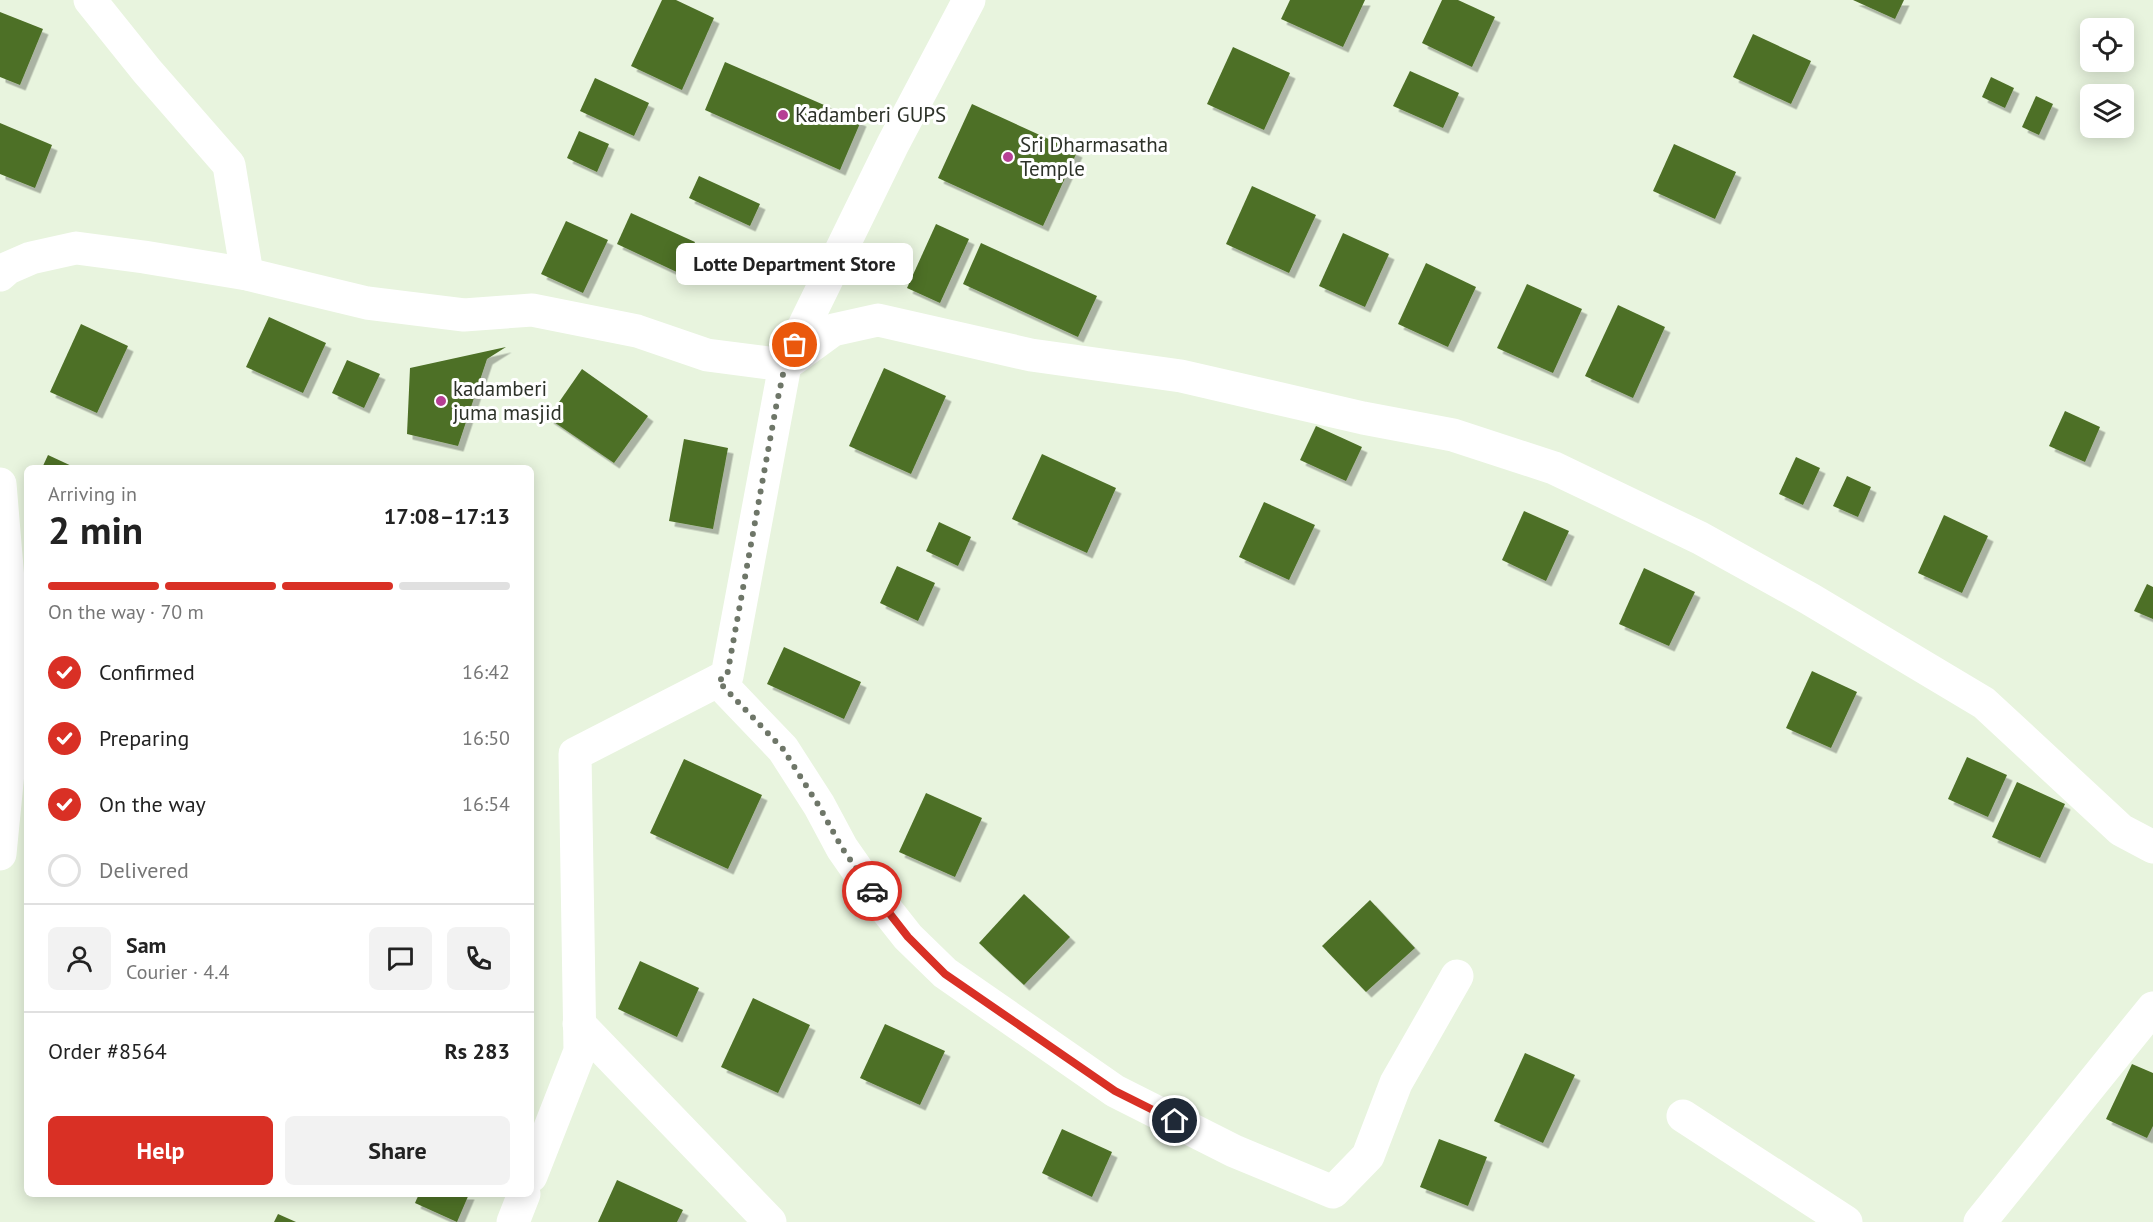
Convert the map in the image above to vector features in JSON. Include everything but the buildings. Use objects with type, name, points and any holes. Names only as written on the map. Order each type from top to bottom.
[{"type":"street","points":[[90,0],[147,71],[229,165],[247,274]]},
{"type":"street","points":[[534,1168],[580,1051],[575,754],[727,676],[785,365],[893,144],[969,0]]},
{"type":"street","points":[[3,268],[31,258],[76,248],[144,256],[247,274],[367,303],[464,315],[531,310],[637,331],[707,355],[785,365],[833,330],[878,320],[1030,355],[1181,376],[1363,418],[1453,435],[1554,468],[1700,538],[1810,599],[1984,703],[2121,830],[2153,847]]},
{"type":"street","points":[[0,484],[14,652],[12,732],[0,854]]},
{"type":"street","points":[[718,681],[783,749],[842,848],[874,894],[908,937],[945,974],[1115,1091],[1234,1151],[1333,1192],[1368,1156],[1396,1083],[1457,976]]},
{"type":"street","points":[[1980,1222],[2153,1008]]},
{"type":"street","points":[[579,1024],[770,1222]]},
{"type":"street","points":[[1683,1116],[1846,1222]]},
{"type":"street","points":[[513,1222],[523,1197]]},
{"type":"way so far","points":[[795,345],[785,365],[776,407],[727,676],[718,681],[783,749],[842,848],[872,891]]},
{"type":"place","name":"Kadamberi GUPS","points":[[783,115]]},
{"type":"place","name":"Sri Dharmasatha Temple","points":[[1008,157]]},
{"type":"place","name":"Lotte Department Store","points":[[795,345]]},
{"type":"place","name":"kadamberi juma masjid","points":[[441,401]]},
{"type":"route","points":[[872,891],[908,937],[945,974],[1115,1091],[1175,1121]]}]
